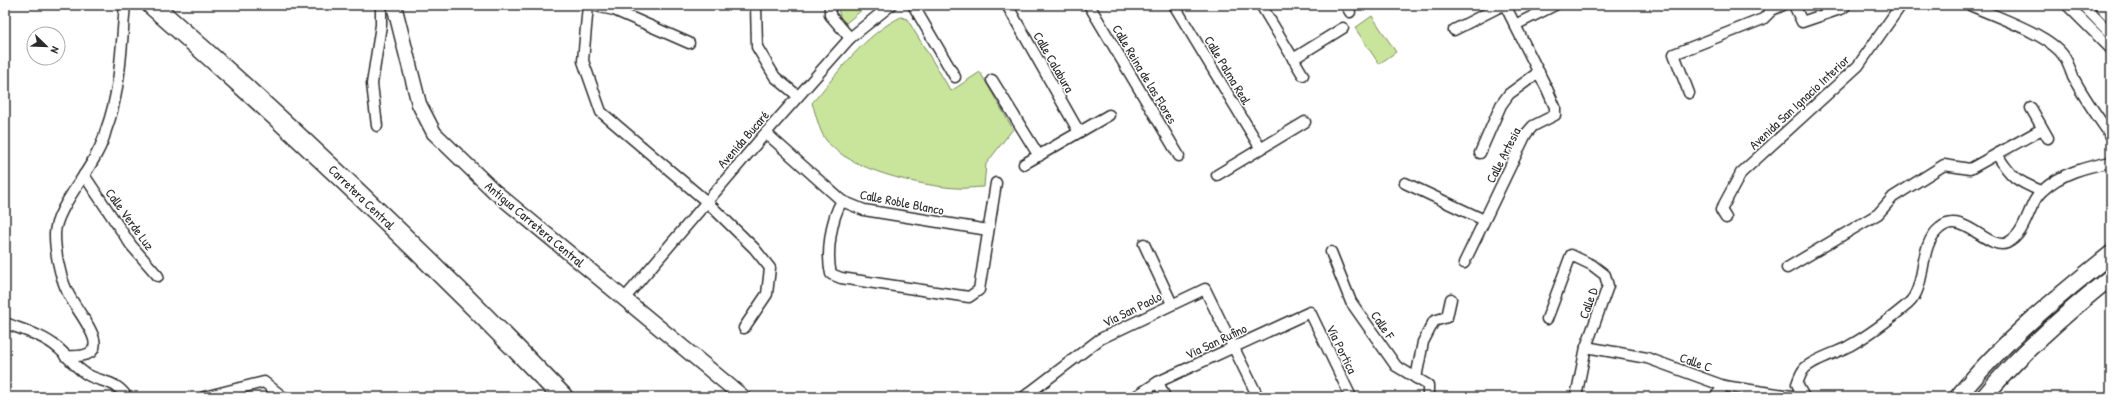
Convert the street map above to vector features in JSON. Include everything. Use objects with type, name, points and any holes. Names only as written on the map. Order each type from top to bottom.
[{"type":"highway","name":"Carretera Central","points":[[152,5],[227,71],[357,192],[447,279],[563,397]]},
{"type":"highway","name":"Carretera Central","points":[[169,5],[367,185],[579,397]]},
{"type":"main road","points":[[1958,397],[1973,377],[2036,317],[2111,254]]},
{"type":"main road","points":[[1984,397],[1999,380],[2054,326],[2111,277]]},
{"type":"street","points":[[65,356],[85,357],[91,352],[95,344],[94,335],[67,291],[56,251],[55,232],[58,219],[97,153],[113,107],[120,72],[125,5]]},
{"type":"street","points":[[377,126],[372,84],[381,25],[381,5]]},
{"type":"street","name":"Antigua Carretera Central","points":[[394,5],[419,104],[434,133],[494,191],[743,397]]},
{"type":"street","points":[[588,5],[583,61],[601,112],[707,202],[754,248],[770,268],[766,294],[744,328]]},
{"type":"street","points":[[591,5],[616,8],[690,43]]},
{"type":"street","points":[[756,5],[758,47],[775,77],[798,96]]},
{"type":"street","points":[[830,5],[830,15],[850,38]]},
{"type":"street","name":"Avenida Bucaré","points":[[624,299],[798,96],[850,38],[891,5]]},
{"type":"street","points":[[913,5],[955,77]]},
{"type":"street","name":"Calle Calabura","points":[[1007,5],[1079,132]]},
{"type":"street","name":"Calle Reina de las Flores","points":[[1089,5],[1178,156]]},
{"type":"street","name":"Calle Palma Real","points":[[1174,5],[1261,149]]},
{"type":"street","points":[[1261,5],[1303,75]]},
{"type":"street","points":[[1454,30],[1504,5]]},
{"type":"street","name":"Calle Artesia","points":[[1464,263],[1526,134],[1533,126],[1556,115],[1555,107],[1539,72],[1504,5]]},
{"type":"street","points":[[1515,24],[1555,5]]},
{"type":"street","points":[[1689,93],[1674,54],[1763,20],[1772,10],[1783,5]]},
{"type":"street","points":[[1794,5],[1802,22],[1843,8],[1846,5]]},
{"type":"street","name":"Avenida San Ignacio Interior","points":[[1726,218],[1721,210],[1741,173],[1858,66],[1900,5]]},
{"type":"street","points":[[1970,5],[2052,44],[2066,59],[2073,76],[2111,136]]},
{"type":"street","points":[[2068,5],[2111,49]]},
{"type":"street","points":[[2083,5],[2111,34]]},
{"type":"street","points":[[1293,59],[1343,28]]},
{"type":"street","points":[[1480,153],[1501,105],[1509,94],[1539,72]]},
{"type":"street","points":[[992,80],[1039,156]]},
{"type":"street","points":[[2031,108],[2048,138]]},
{"type":"street","points":[[1024,164],[1109,115]]},
{"type":"street","points":[[1217,175],[1305,122]]},
{"type":"street","points":[[1787,268],[1878,214],[1893,196],[1944,165],[1970,169],[2042,128]]},
{"type":"street","name":"Calle Roble Blanco","points":[[766,133],[842,201],[864,210],[988,230]]},
{"type":"street","points":[[1997,154],[2008,173],[2028,186],[2041,191]]},
{"type":"street","points":[[1804,397],[1797,384],[1800,375],[1806,367],[1849,346],[1909,303],[1918,286],[1927,246],[1940,228],[1950,224],[1962,224],[1996,242],[2003,244],[2008,242],[2020,230],[2041,191],[2070,172],[2111,162]]},
{"type":"street","name":"Calle Verde Luz","points":[[84,175],[130,245],[158,276]]},
{"type":"street","points":[[842,201],[836,210],[828,261],[831,274],[841,278],[969,297],[979,290],[996,183]]},
{"type":"street","points":[[1405,183],[1484,220]]},
{"type":"street","points":[[1144,244],[1172,304]]},
{"type":"street","name":"Calle F","points":[[1331,252],[1351,302],[1396,366],[1428,385],[1428,397]]},
{"type":"street","name":"Calle D","points":[[1547,319],[1571,255],[1592,265],[1605,275],[1608,286],[1586,347],[1576,397]]},
{"type":"street","name":"Vía San Paolo","points":[[1024,397],[1100,339],[1205,289],[1234,346]]},
{"type":"street","points":[[1416,378],[1425,336],[1434,321],[1446,317],[1451,299]]},
{"type":"street","name":"Via San Rufino","points":[[1135,397],[1158,382],[1310,312]]},
{"type":"street","name":"Vía Portica","points":[[1310,312],[1351,397]]},
{"type":"street","points":[[5,323],[44,338],[59,349],[89,376],[104,380],[121,389],[127,397]]},
{"type":"street","points":[[1234,346],[1258,397]]},
{"type":"street","name":"Calle C","points":[[1586,347],[1647,358],[1724,386],[1799,397]]},
{"type":"street","points":[[204,397],[264,382],[283,397]]},
{"type":"street","points":[[1158,382],[1165,397]]},
{"type":"street","points":[[1715,397],[1724,386]]},
{"type":"green space","points":[[868,5],[846,23],[841,19],[837,6]]},
{"type":"green space","points":[[1372,16],[1396,52],[1379,64],[1355,28]]},
{"type":"green space","points":[[901,17],[907,19],[951,91],[980,72],[1013,129],[986,164],[984,187],[941,187],[905,180],[868,168],[836,151],[821,132],[812,103],[842,67],[864,44],[888,24]]}]
